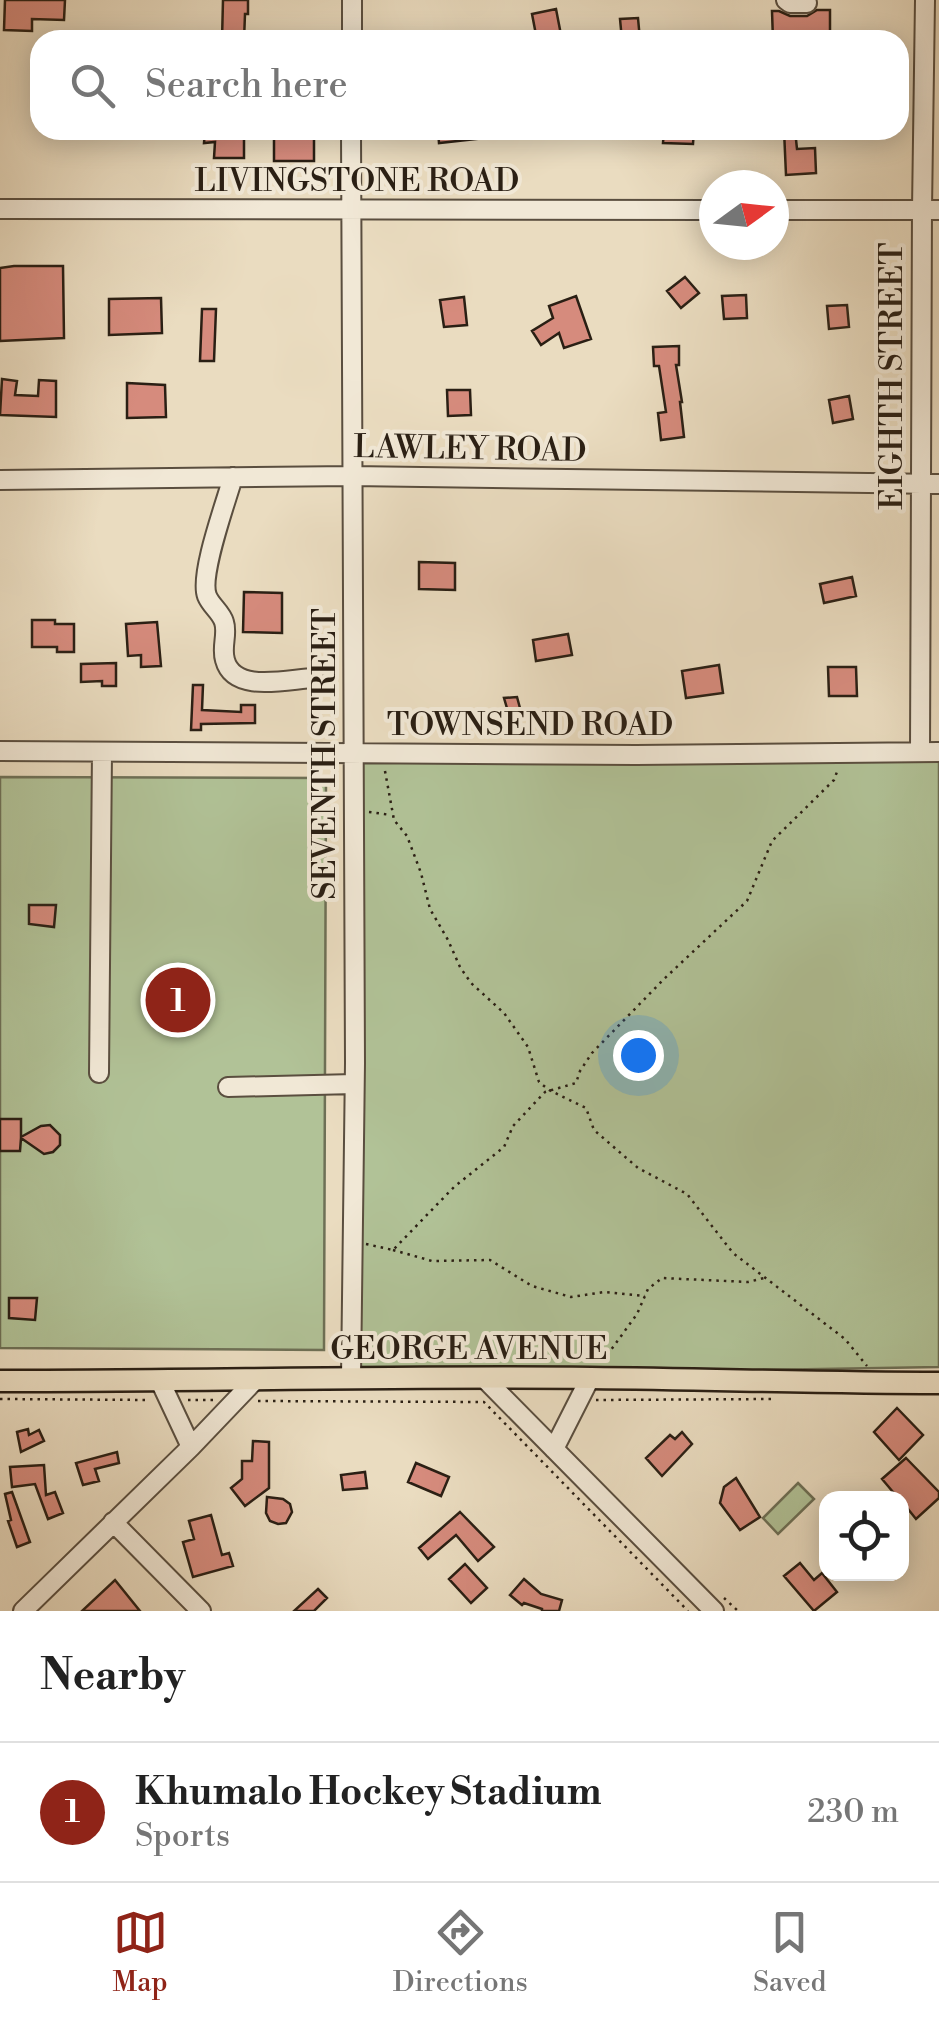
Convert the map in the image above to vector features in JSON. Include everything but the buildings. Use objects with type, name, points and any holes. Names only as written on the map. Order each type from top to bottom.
[{"type":"main road","name":"GEORGE AVENUE","points":[[0,1381],[164,1391],[254,1381],[352,1377],[880,1382],[934,1388]]},
{"type":"street","points":[[352,0],[352,30]]},
{"type":"street","points":[[786,0],[807,2]]},
{"type":"street","name":"EIGHTH STREET","points":[[925,0],[930,210],[930,752]]},
{"type":"street","name":"SEVENTH STREET","points":[[351,140],[352,1377]]},
{"type":"street","name":"LIVINGSTONE ROAD","points":[[0,209],[699,210]]},
{"type":"street","points":[[789,210],[930,210]]},
{"type":"street","name":"LAWLEY ROAD","points":[[0,480],[352,476],[930,484]]},
{"type":"street","points":[[233,477],[204,582],[208,600],[224,620],[224,658],[230,673],[258,682],[314,678]]},
{"type":"street","name":"TOWNSEND ROAD","points":[[0,751],[636,756],[930,752]]},
{"type":"street","points":[[99,1073],[102,752]]},
{"type":"street","points":[[228,1087],[354,1084]]},
{"type":"street","points":[[484,1378],[719,1604]]},
{"type":"street","points":[[554,1449],[590,1378]]},
{"type":"street","points":[[24,1611],[254,1381]]},
{"type":"street","points":[[164,1391],[191,1446]]},
{"type":"street","points":[[113,1522],[200,1611]]},
{"type":"path","points":[[393,1250],[454,1187],[504,1146],[513,1126],[545,1092],[576,1082],[592,1052],[747,901],[772,841],[834,780],[843,753]]},
{"type":"path","points":[[385,754],[392,815],[407,836],[430,910],[471,983],[504,1013],[528,1047],[539,1082],[586,1108],[594,1130],[638,1168],[687,1194],[733,1253],[844,1339],[880,1382]]},
{"type":"path","points":[[354,815],[368,811],[392,815]]},
{"type":"path","points":[[353,1240],[432,1260],[490,1260],[532,1286],[571,1297],[604,1292],[645,1296]]},
{"type":"path","points":[[590,1378],[636,1314],[648,1290],[662,1278],[748,1282],[764,1278]]},
{"type":"path","points":[[0,1399],[164,1391],[235,1400],[484,1402],[688,1611]]},
{"type":"path","points":[[593,1400],[785,1399]]},
{"type":"path","points":[[719,1604],[738,1611]]},
{"type":"green space","points":[[354,753],[939,756],[939,1367],[351,1377]]},
{"type":"green space","points":[[0,777],[326,778],[324,1350],[0,1348]]},
{"type":"green space","points":[[798,1483],[814,1499],[778,1534],[763,1518]]},
{"type":"place","name":"Khumalo Hockey Stadium","points":[[178,1000]]}]
